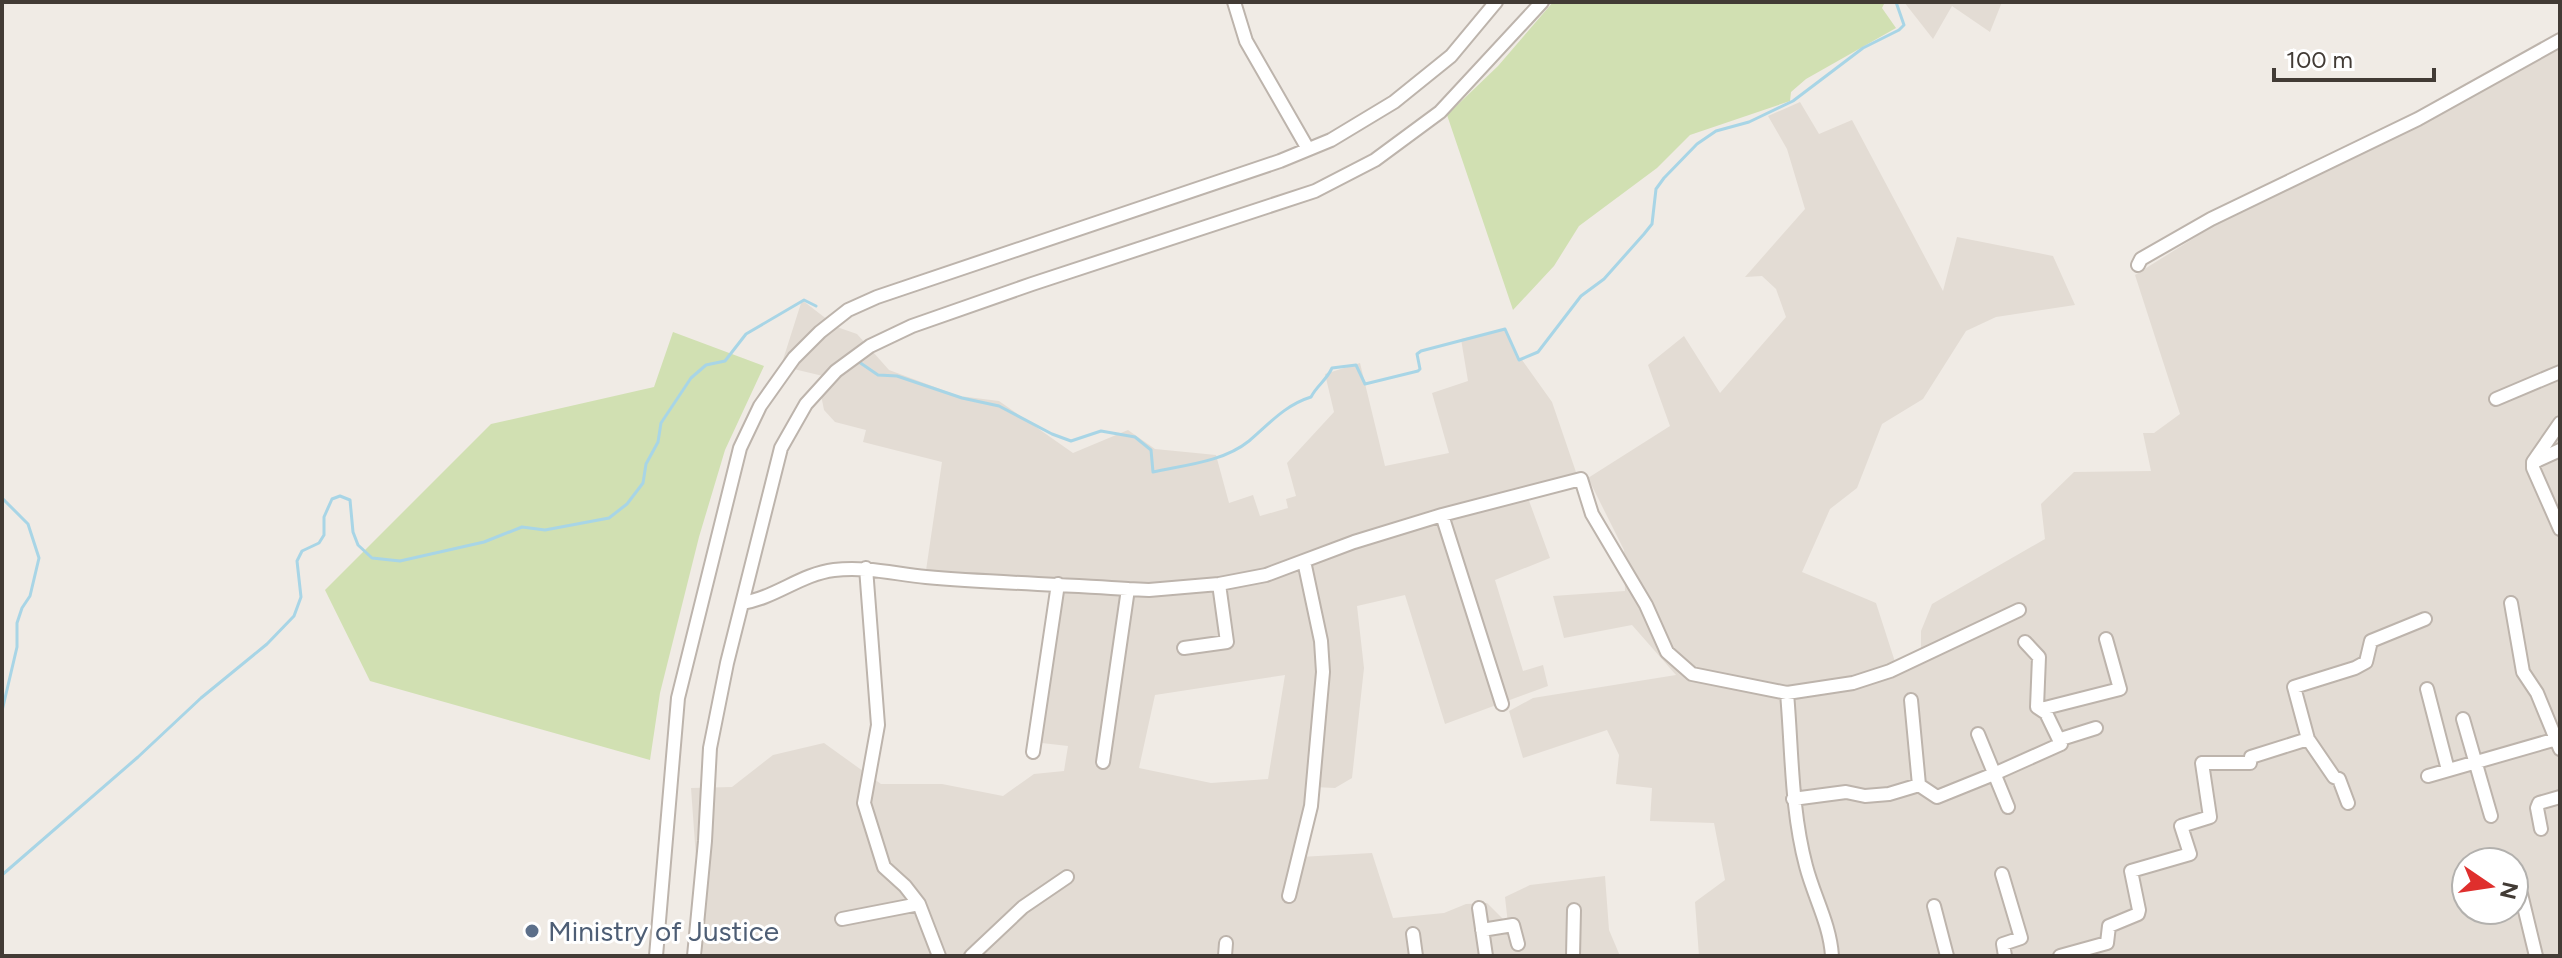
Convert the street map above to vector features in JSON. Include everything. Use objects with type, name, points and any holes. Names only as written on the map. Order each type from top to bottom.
[{"type":"street","points":[[1234,2],[1246,41],[1308,149]]},
{"type":"street","points":[[656,956],[678,698],[740,448],[760,406],[794,358],[848,310],[877,297],[1331,140],[1394,102],[1451,56],[1496,2]]},
{"type":"street","points":[[694,956],[710,748],[781,448],[806,404],[836,371],[870,346],[912,326],[1315,191],[1363,166],[1440,112],[1542,2]]},
{"type":"street","points":[[2138,265],[2141,259],[2211,219],[2418,119],[2560,40]]},
{"type":"street","points":[[2496,399],[2560,372]]},
{"type":"street","points":[[2560,423],[2533,462],[2534,474],[2560,529]]},
{"type":"street","points":[[2533,462],[2560,450]]},
{"type":"street","points":[[742,603],[754,601],[808,576],[866,568],[925,577],[1128,589],[1219,584],[1266,575],[1354,542],[1442,515],[1581,479],[1592,514],[1646,605],[1667,652],[1692,674],[1787,693],[1853,683],[1890,671],[2019,610]]},
{"type":"street","points":[[1442,515],[1502,704]]},
{"type":"street","points":[[1289,896],[1311,806],[1323,672],[1321,641],[1304,561]]},
{"type":"street","points":[[866,568],[878,725],[864,803],[884,867],[919,904],[937,956]]},
{"type":"street","points":[[1033,752],[1058,584]]},
{"type":"street","points":[[1184,648],[1227,642],[1219,584]]},
{"type":"street","points":[[1103,762],[1128,589]]},
{"type":"street","points":[[2428,776],[2559,742],[2537,693],[2523,672],[2511,603]]},
{"type":"street","points":[[2348,803],[2339,779],[2308,739],[2294,687],[2355,668],[2366,662],[2371,641],[2425,619]]},
{"type":"street","points":[[2041,709],[2120,689],[2106,639]]},
{"type":"street","points":[[2025,642],[2039,657],[2037,707],[2046,713],[2061,744]]},
{"type":"street","points":[[2427,689],[2448,770]]},
{"type":"street","points":[[1787,693],[1793,799],[1806,868],[1823,911],[1832,956]]},
{"type":"street","points":[[1911,700],[1919,785]]},
{"type":"street","points":[[2463,719],[2491,816]]},
{"type":"street","points":[[2061,744],[2061,739],[2096,728]]},
{"type":"street","points":[[1978,734],[2008,807]]},
{"type":"street","points":[[2060,956],[2107,943],[2109,926],[2139,912],[2131,871],[2190,854],[2181,826],[2210,817],[2202,763],[2250,763],[2252,757],[2308,739]]},
{"type":"street","points":[[1919,785],[1937,797],[2061,744]]},
{"type":"street","points":[[1793,799],[1846,792],[1865,796],[1889,794],[1919,785]]},
{"type":"street","points":[[2541,829],[2537,805],[2560,797]]},
{"type":"street","points":[[2002,874],[2021,937],[2003,944],[2005,956]]},
{"type":"street","points":[[971,956],[1023,907],[1067,877]]},
{"type":"street","points":[[842,919],[919,904]]},
{"type":"street","points":[[1934,906],[1947,956]]},
{"type":"street","points":[[1479,908],[1486,956]]},
{"type":"street","points":[[1573,956],[1574,910]]},
{"type":"street","points":[[1482,930],[1513,925],[1518,944]]},
{"type":"street","points":[[2529,926],[2536,956]]},
{"type":"street","points":[[1413,934],[1416,956]]},
{"type":"shaded area","points":[[1904,2],[2002,2],[1990,32],[1952,6],[1933,39]]},
{"type":"shaded area","points":[[2560,44],[2560,956],[1699,956],[1695,902],[1725,880],[1714,823],[1650,821],[1652,788],[1616,784],[1619,755],[1607,730],[1523,758],[1509,711],[1533,698],[1676,675],[1632,625],[1564,638],[1553,596],[1625,591],[1624,550],[1588,478],[1670,426],[1648,365],[1684,336],[1720,393],[1786,317],[1776,289],[1762,276],[1745,277],[1805,209],[1787,149],[1768,116],[1800,102],[1819,134],[1852,120],[1943,291],[1957,237],[2053,256],[2075,305],[1996,317],[1966,331],[1923,399],[1882,424],[1857,488],[1830,509],[1802,572],[1876,603],[1897,668],[1921,655],[1921,631],[1932,604],[2045,539],[2041,504],[2074,472],[2151,471],[2143,433],[2154,433],[2180,414],[2135,275],[2250,203],[2275,196],[2299,176]]},
{"type":"shaded area","points":[[802,300],[837,327],[857,334],[889,370],[959,396],[999,401],[1073,453],[1128,430],[1155,449],[1216,455],[1229,503],[1253,495],[1260,516],[1288,508],[1286,499],[1296,496],[1287,463],[1334,412],[1325,374],[1360,363],[1385,466],[1449,453],[1432,393],[1468,381],[1461,339],[1505,329],[1519,360],[1552,402],[1577,475],[1528,498],[1550,558],[1495,580],[1523,671],[1543,665],[1548,686],[1445,724],[1405,595],[1357,606],[1364,668],[1352,778],[1335,788],[1314,787],[1300,857],[1372,853],[1393,918],[1444,913],[1466,904],[1487,903],[1508,924],[1505,897],[1530,885],[1605,876],[1609,930],[1620,956],[703,956],[691,788],[732,787],[773,755],[824,743],[881,784],[942,784],[1003,796],[1034,774],[1064,771],[1068,746],[1033,742],[1058,584],[925,577],[942,462],[863,442],[866,430],[835,422],[824,410],[821,395],[823,376],[781,366]],"holes":[[[1285,675],[1268,779],[1211,783],[1139,768],[1155,695]]]},
{"type":"green space","points":[[1553,2],[1885,2],[1882,8],[1896,28],[1806,79],[1791,92],[1790,101],[1690,135],[1657,168],[1579,226],[1554,266],[1513,310],[1447,115],[1498,66]]},
{"type":"green space","points":[[673,332],[764,366],[725,450],[699,537],[660,693],[650,760],[370,681],[325,590],[491,424],[654,387]]},
{"type":"waterway","points":[[859,362],[878,375],[897,376],[962,398],[999,406],[1071,441],[1101,431],[1135,437],[1151,450],[1153,472],[1203,462],[1239,448],[1285,410],[1311,397],[1332,368],[1356,365],[1365,384],[1418,371],[1417,354],[1421,351],[1505,329],[1519,360],[1538,352],[1581,296],[1604,279],[1644,234],[1652,224],[1656,189],[1697,144],[1716,131],[1749,122],[1793,101],[1863,48],[1899,30],[1904,25],[1896,2]]},
{"type":"waterway","points":[[2,875],[201,698],[267,644],[294,616],[301,597],[297,561],[302,551],[319,543],[324,535],[324,517],[332,499],[340,496],[350,500],[353,532],[358,545],[372,558],[400,561],[484,542],[522,527],[545,530],[609,518],[627,504],[643,483],[646,464],[658,442],[661,423],[691,378],[706,365],[725,361],[746,334],[804,300],[816,306]]},
{"type":"waterway","points":[[2,498],[28,524],[39,558],[30,596],[17,623],[17,647],[2,711]]},
{"type":"place","name":"Ministry of Justice","points":[[532,931]]}]
